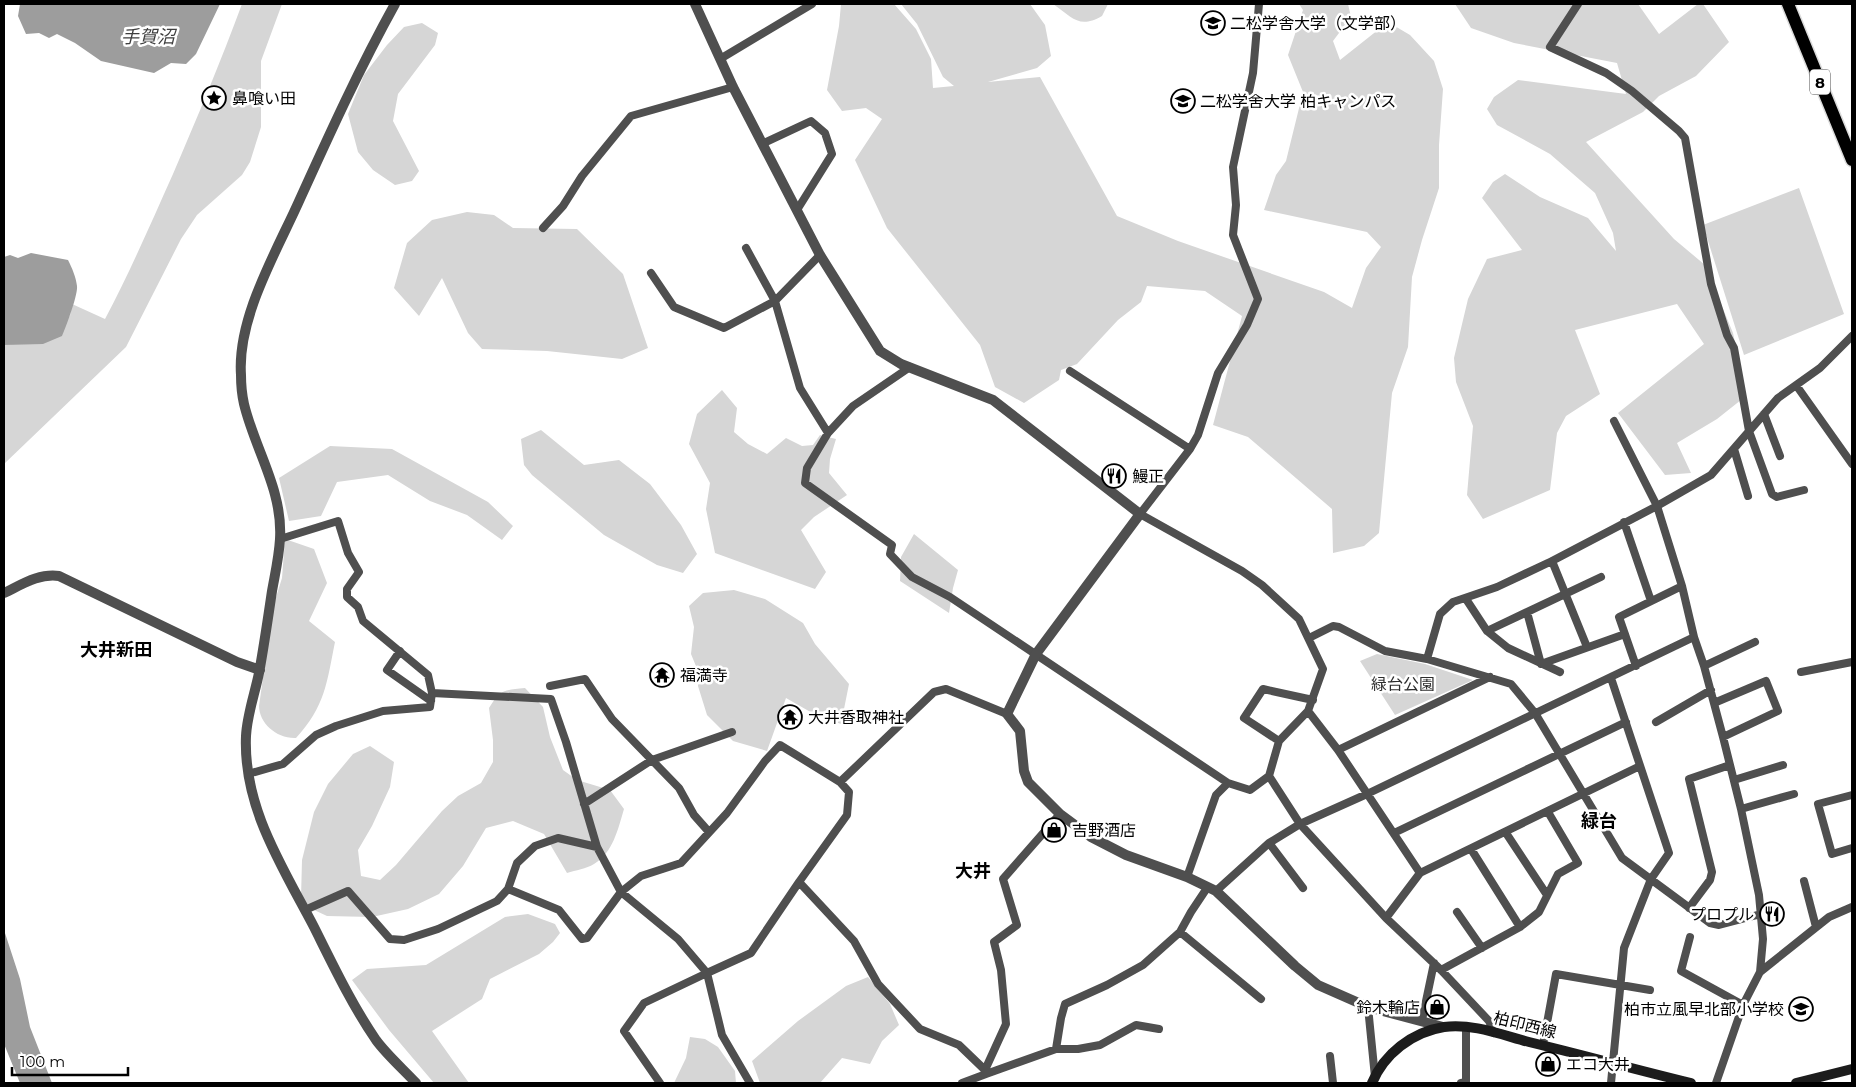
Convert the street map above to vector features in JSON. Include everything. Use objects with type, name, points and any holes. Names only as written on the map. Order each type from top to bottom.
[{"type":"main road","name":"8","points":[[1788,4],[1852,160]]},
{"type":"main road","name":"柏印西線","points":[[1374,1080],[1390,1055],[1398,1047],[1420,1035],[1443,1027],[1466,1027],[1691,1083]]},
{"type":"main road","points":[[1796,1083],[1852,1069]]},
{"type":"street","points":[[395,4],[370,48],[328,138],[256,297],[245,327],[241,358],[244,403],[277,499],[280,539],[260,670],[246,732],[246,755],[254,805],[262,825],[305,910],[341,979],[378,1042],[416,1083]]},
{"type":"street","points":[[695,4],[733,87],[820,255],[880,351],[910,367],[993,400],[1140,514],[1262,584],[1299,620],[1323,669],[1308,711],[1279,741],[1269,776],[1250,790],[1228,783],[950,597],[912,577],[890,554],[892,545],[805,483],[807,468],[828,433],[852,406],[910,367]]},
{"type":"street","points":[[720,59],[812,4]]},
{"type":"street","points":[[1007,714],[1036,654],[1190,449],[1198,434],[1218,373],[1247,325],[1258,299],[1232,235],[1236,204],[1234,167],[1253,74],[1259,4]]},
{"type":"street","points":[[1578,4],[1550,47],[1612,77],[1632,91],[1685,138],[1711,284],[1727,335],[1734,348],[1749,431],[1772,494],[1777,497],[1804,490]]},
{"type":"street","points":[[544,228],[563,206],[582,176],[631,116],[733,87]]},
{"type":"street","points":[[762,144],[811,121],[825,133],[832,154],[797,210]]},
{"type":"street","points":[[746,248],[775,301],[800,388],[828,433]]},
{"type":"street","points":[[651,274],[674,306],[724,328],[775,301],[820,255]]},
{"type":"street","points":[[1428,659],[1440,614],[1453,602],[1497,587],[1552,561],[1657,506],[1711,475],[1778,398],[1820,368],[1852,336]]},
{"type":"street","points":[[1070,371],[1190,449]]},
{"type":"street","points":[[1796,385],[1852,464]]},
{"type":"street","points":[[1764,414],[1780,456]]},
{"type":"street","points":[[1614,421],[1657,506],[1682,586],[1741,809],[1761,914],[1763,940],[1760,972],[1743,1005],[1716,1083]]},
{"type":"street","points":[[1734,449],[1748,496]]},
{"type":"street","points":[[248,774],[283,764],[316,735],[336,726],[383,711],[430,707],[432,697],[428,675],[363,621],[358,607],[347,597],[347,589],[359,572],[348,553],[338,521],[280,539]]},
{"type":"street","points":[[1624,522],[1651,601]]},
{"type":"street","points":[[1552,561],[1587,647]]},
{"type":"street","points":[[4,593],[40,577],[59,576],[237,662],[260,670]]},
{"type":"street","points":[[1487,631],[1601,577]]},
{"type":"street","points":[[1636,666],[1618,617],[1682,586]]},
{"type":"street","points":[[1466,599],[1487,631],[1508,648],[1560,672]]},
{"type":"street","points":[[1527,612],[1542,664]]},
{"type":"street","points":[[1309,638],[1333,626],[1339,627],[1385,651],[1428,659],[1511,684],[1535,713],[1622,858],[1710,923],[1719,926],[1761,914]]},
{"type":"street","points":[[1542,664],[1624,634]]},
{"type":"street","points":[[1056,1049],[1065,1004],[1107,985],[1143,965],[1180,932],[1191,912],[1212,889],[1269,843],[1300,824],[1367,794],[1694,637]]},
{"type":"street","points":[[1704,666],[1755,642]]},
{"type":"street","points":[[400,651],[387,670],[432,697],[551,699],[566,742],[597,847],[621,892],[678,939],[707,973],[722,1036],[750,1083]]},
{"type":"street","points":[[1801,672],[1852,662]]},
{"type":"street","points":[[1338,750],[1490,677]]},
{"type":"street","points":[[1611,678],[1669,853],[1651,879],[1624,948],[1611,1083]]},
{"type":"street","points":[[550,686],[585,679],[612,719],[679,788],[694,814],[709,832]]},
{"type":"street","points":[[1714,703],[1766,681],[1778,711],[1723,737]]},
{"type":"street","points":[[840,782],[934,692],[946,689],[1007,714],[1020,731],[1024,771],[1028,782],[1060,814],[1091,836],[1126,855],[1187,877],[1212,889],[1318,985],[1368,1007],[1443,1027]]},
{"type":"street","points":[[1279,741],[1244,718],[1263,689],[1312,700]]},
{"type":"street","points":[[1656,722],[1711,690]]},
{"type":"street","points":[[1308,711],[1338,750],[1420,873]]},
{"type":"street","points":[[1394,834],[1626,722]]},
{"type":"street","points":[[584,804],[652,760],[732,732]]},
{"type":"street","points":[[508,889],[559,910],[582,939],[587,938],[621,892],[641,876],[681,863],[727,813],[765,761],[780,745],[840,782],[849,792],[847,815],[798,882],[751,953],[644,1003],[624,1030],[660,1083]]},
{"type":"street","points":[[1689,908],[1710,880],[1712,872],[1689,779],[1730,765]]},
{"type":"street","points":[[1734,780],[1783,765]]},
{"type":"street","points":[[1386,918],[1420,873],[1506,833],[1640,766]]},
{"type":"street","points":[[1269,776],[1300,824],[1386,918],[1434,963],[1489,1021],[1494,1033]]},
{"type":"street","points":[[1187,877],[1216,795],[1228,783]]},
{"type":"street","points":[[1741,809],[1794,794]]},
{"type":"street","points":[[1852,795],[1818,804],[1832,854],[1852,848]]},
{"type":"street","points":[[1441,970],[1520,927],[1539,912],[1558,874],[1578,863],[1548,812]]},
{"type":"street","points":[[985,1072],[1006,1024],[1001,970],[994,942],[1018,925],[1003,879],[1060,814]]},
{"type":"street","points":[[1506,833],[1547,894]]},
{"type":"street","points":[[305,910],[348,891],[390,939],[404,940],[438,929],[497,901],[508,889],[517,863],[535,846],[558,838],[597,847]]},
{"type":"street","points":[[1269,843],[1302,888]]},
{"type":"street","points":[[1471,849],[1520,927]]},
{"type":"street","points":[[1804,881],[1816,926]]},
{"type":"street","points":[[798,882],[854,941],[878,984],[920,1029],[959,1045],[985,1072]]},
{"type":"street","points":[[1760,972],[1816,926],[1829,917],[1852,907]]},
{"type":"street","points":[[1457,912],[1482,948]]},
{"type":"street","points":[[1180,932],[1261,1000]]},
{"type":"street","points":[[1690,937],[1680,971],[1743,1005]]},
{"type":"street","points":[[1422,1020],[1434,963]]},
{"type":"street","points":[[1543,1045],[1556,974],[1650,990]]},
{"type":"street","points":[[1368,1007],[1374,1080]]},
{"type":"street","points":[[962,1083],[985,1072],[1056,1049],[1100,1046],[1136,1025],[1159,1029]]},
{"type":"street","points":[[1461,1083],[1466,1082],[1466,1027]]},
{"type":"street","points":[[1330,1056],[1333,1083]]},
{"type":"green space","points":[[242,4],[282,4],[261,61],[261,127],[250,162],[242,175],[197,215],[181,239],[126,347],[4,464],[4,345],[21,343],[70,316],[72,304],[105,319],[132,265],[173,174]]},
{"type":"green space","points":[[841,4],[894,4],[916,29],[931,59],[933,88],[954,86],[943,77],[917,24],[901,4],[1030,4],[1045,25],[1051,56],[1037,68],[988,82],[1040,77],[1117,216],[1178,241],[1324,292],[1352,308],[1366,268],[1381,247],[1367,232],[1264,210],[1276,175],[1286,161],[1303,92],[1288,55],[1303,10],[1299,4],[1348,4],[1351,17],[1333,41],[1340,60],[1388,22],[1410,35],[1434,61],[1443,89],[1439,145],[1439,188],[1412,277],[1408,347],[1392,393],[1379,533],[1364,546],[1333,553],[1332,509],[1248,437],[1213,425],[1242,316],[1205,291],[1147,286],[1141,302],[1118,320],[1077,364],[1061,370],[1059,380],[1024,403],[995,387],[980,345],[887,228],[855,160],[882,119],[866,108],[842,111],[827,90],[839,26]]},
{"type":"green space","points":[[1053,4],[1108,4],[1102,16],[1094,20],[1082,22],[1071,17]]},
{"type":"green space","points":[[1455,4],[1638,4],[1659,34],[1698,4],[1703,4],[1729,42],[1696,76],[1659,96],[1643,112],[1586,142],[1674,239],[1705,265],[1733,333],[1746,396],[1717,419],[1677,443],[1691,473],[1665,475],[1618,413],[1704,344],[1677,304],[1575,330],[1600,394],[1566,416],[1557,433],[1550,490],[1483,519],[1467,495],[1473,426],[1456,382],[1454,358],[1468,299],[1487,259],[1522,250],[1482,198],[1493,182],[1505,174],[1540,197],[1588,218],[1616,251],[1613,233],[1595,193],[1550,154],[1497,125],[1487,109],[1494,97],[1518,80],[1626,94],[1617,63],[1514,43],[1471,28]]},
{"type":"green space","points":[[422,23],[438,33],[435,45],[398,94],[393,121],[419,171],[412,181],[395,185],[373,170],[358,152],[348,114],[364,75],[387,45],[404,27]]},
{"type":"green space","points":[[1799,188],[1844,314],[1744,355],[1703,225]]},
{"type":"green space","points":[[467,212],[494,215],[513,228],[577,229],[623,274],[648,348],[622,359],[547,351],[482,349],[468,333],[442,278],[419,316],[394,288],[407,243],[432,220]]},
{"type":"green space","points":[[722,390],[737,408],[734,432],[748,444],[767,454],[786,438],[802,446],[813,445],[820,435],[836,439],[830,459],[829,473],[847,495],[814,517],[801,530],[826,572],[815,589],[715,553],[706,509],[710,483],[689,444],[697,414]]},
{"type":"green space","points":[[541,430],[584,465],[619,460],[650,484],[681,525],[697,554],[683,573],[657,565],[604,535],[532,475],[524,465],[521,439]]},
{"type":"green space","points":[[330,446],[392,449],[488,502],[513,526],[502,540],[467,515],[430,501],[388,475],[337,482],[321,516],[289,521],[279,478]]},
{"type":"green space","points":[[914,534],[958,570],[949,613],[900,581],[901,557]]},
{"type":"green space","points":[[285,539],[314,549],[327,583],[309,621],[335,642],[327,682],[319,705],[306,727],[296,738],[282,736],[270,729],[262,718],[259,706],[273,607],[282,578]]},
{"type":"green space","points":[[734,590],[765,599],[803,623],[815,644],[849,684],[841,724],[814,714],[786,698],[767,751],[733,741],[707,715],[698,686],[698,671],[691,654],[694,627],[689,606],[703,593]]},
{"type":"green space","name":"緑台公園","points":[[1377,654],[1425,664],[1473,680],[1395,715],[1360,661]]},
{"type":"green space","points":[[525,688],[543,707],[550,737],[563,770],[577,780],[610,790],[624,809],[614,840],[606,854],[588,867],[567,873],[544,834],[513,821],[486,828],[463,866],[439,894],[408,909],[372,917],[327,916],[312,909],[301,898],[302,860],[314,812],[328,784],[353,754],[370,746],[394,762],[390,787],[372,826],[358,850],[361,876],[380,880],[396,865],[442,811],[458,796],[481,783],[493,762],[493,740],[489,708],[499,694],[512,689]]},
{"type":"green space","points":[[528,914],[555,924],[560,933],[539,954],[490,979],[482,999],[432,1031],[469,1083],[434,1083],[389,1030],[352,980],[367,969],[426,965],[505,917]]},
{"type":"green space","points":[[868,977],[890,1004],[899,1025],[882,1041],[870,1064],[842,1058],[820,1083],[760,1083],[752,1061],[798,1021],[846,986]]},
{"type":"green space","points":[[690,1037],[705,1039],[718,1047],[735,1071],[736,1083],[674,1083],[686,1058]]},
{"type":"water","name":"手賀沼","points":[[20,4],[220,4],[196,54],[186,64],[171,63],[154,73],[101,61],[75,43],[57,34],[49,38],[39,33],[26,34],[18,16]]},
{"type":"water","points":[[31,253],[68,260],[77,286],[74,303],[62,336],[43,344],[4,345],[4,257],[10,255],[18,258]]},
{"type":"water","points":[[4,930],[20,979],[30,1027],[52,1083],[20,1083],[4,1044]]},
{"type":"place","name":"二松学舎大学（文学部）","points":[[1213,23]]},
{"type":"place","name":"鼻喰い田","points":[[214,98]]},
{"type":"place","name":"二松学舍大学 柏キャンパス","points":[[1183,101]]},
{"type":"place","name":"鰻正","points":[[1114,476]]},
{"type":"place","name":"福満寺","points":[[662,675]]},
{"type":"place","name":"大井香取神社","points":[[790,717]]},
{"type":"place","name":"吉野酒店","points":[[1054,830]]},
{"type":"place","name":"プロプル","points":[[1772,914]]},
{"type":"place","name":"鈴木輪店","points":[[1437,1007]]},
{"type":"place","name":"柏市立風早北部小学校","points":[[1801,1009]]},
{"type":"place","name":"エコ大井","points":[[1548,1064]]},
{"type":"district","name":"大井新田","points":[[116,650]]},
{"type":"district","name":"緑台","points":[[1599,821]]},
{"type":"district","name":"大井","points":[[973,871]]}]
